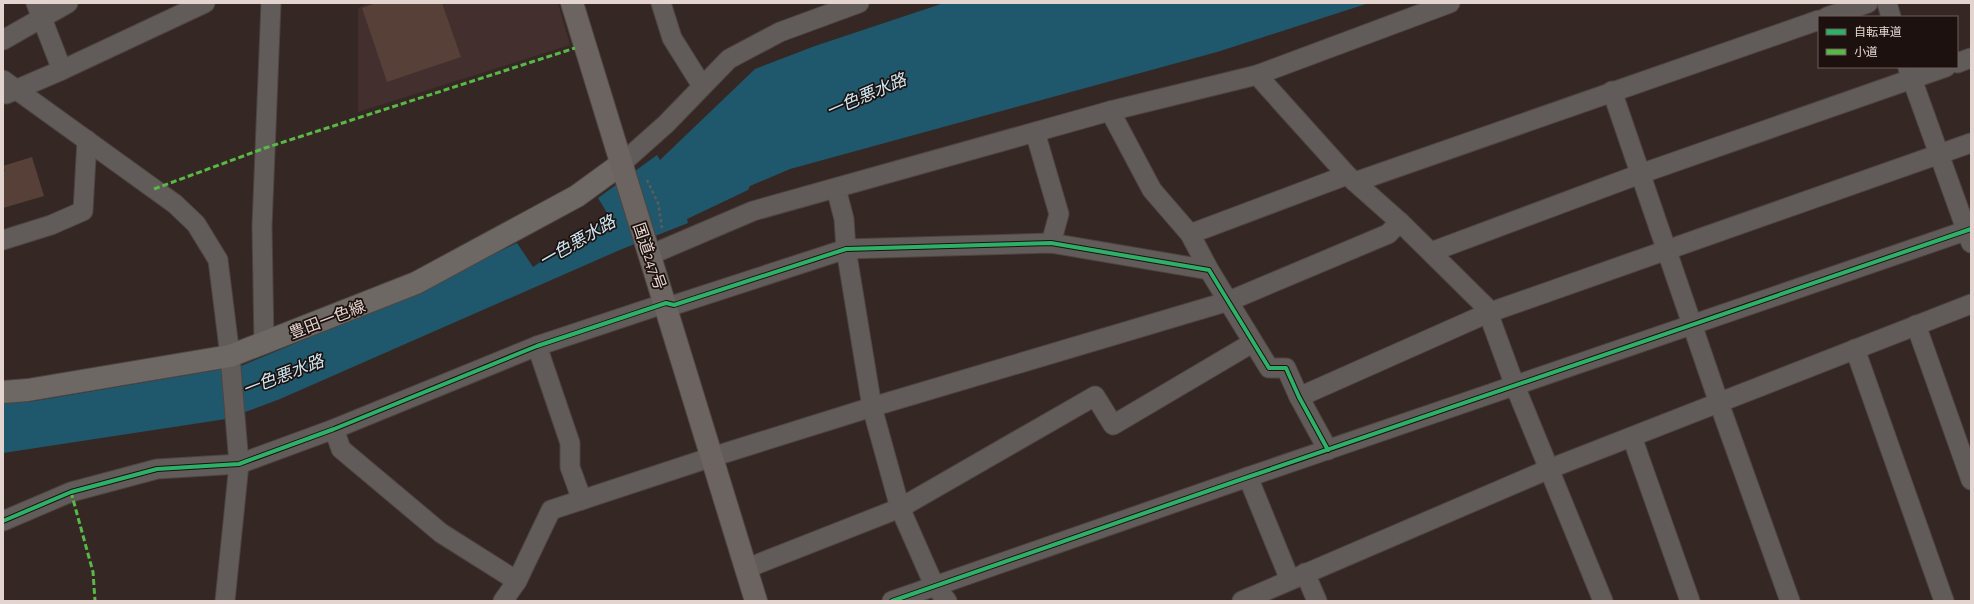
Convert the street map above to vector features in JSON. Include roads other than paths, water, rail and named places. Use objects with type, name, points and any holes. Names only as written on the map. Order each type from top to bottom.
[{"type":"highway","name":"国道247号","points":[[572,3],[631,174],[652,242],[666,303],[745,569],[756,601]]},
{"type":"main road","name":"豊田一色線","points":[[3,392],[43,388],[230,361],[264,343],[416,283],[576,196],[631,174]]},
{"type":"street","points":[[3,40],[38,10],[68,3]]},
{"type":"street","points":[[8,89],[62,70],[181,8],[205,3]]},
{"type":"street","points":[[264,343],[262,226],[271,3]]},
{"type":"street","points":[[661,3],[672,38],[702,86]]},
{"type":"street","points":[[631,174],[702,86],[729,59],[780,32],[859,3]]},
{"type":"street","points":[[652,242],[753,211],[1110,111],[1257,75],[1450,3]]},
{"type":"street","points":[[1830,16],[1868,3]]},
{"type":"street","points":[[1887,3],[1892,16]]},
{"type":"street","points":[[38,10],[62,70]]},
{"type":"street","points":[[1190,234],[1818,20]]},
{"type":"street","points":[[1958,63],[1971,58]]},
{"type":"street","points":[[1431,252],[1910,73],[1940,68]]},
{"type":"street","points":[[892,601],[934,585],[1693,324],[1970,234],[1910,73]]},
{"type":"street","points":[[1257,75],[1351,178],[1400,222],[1486,307],[1515,386],[1603,601]]},
{"type":"street","points":[[8,89],[87,140],[175,204],[196,224],[218,260],[230,361],[239,464],[226,601]]},
{"type":"street","points":[[1612,91],[1719,403],[1790,601]]},
{"type":"street","points":[[1110,111],[1152,190],[1190,234],[1209,270],[1229,301],[1252,343],[1269,368],[1286,368],[1299,397],[1328,450]]},
{"type":"street","points":[[1035,132],[1059,214],[1051,243]]},
{"type":"street","points":[[3,240],[51,225],[83,211],[87,140]]},
{"type":"street","points":[[1299,397],[1488,313],[1666,249],[1971,143]]},
{"type":"street","points":[[836,188],[844,219],[846,249],[872,407],[900,508],[934,585],[947,601]]},
{"type":"street","points":[[503,601],[517,581],[551,510],[712,457],[872,407],[1229,301],[1388,234],[1400,222]]},
{"type":"street","points":[[3,520],[72,492],[157,469],[239,464],[334,430],[537,346],[666,303],[674,305],[846,249],[1051,243],[1209,270]]},
{"type":"street","points":[[1242,601],[1549,469],[1971,304]]},
{"type":"street","points":[[1916,325],[1971,480]]},
{"type":"street","points":[[745,569],[900,508],[1095,396],[1113,426],[1252,343]]},
{"type":"street","points":[[537,346],[570,443],[570,467],[582,500]]},
{"type":"street","points":[[1855,349],[1944,601]]},
{"type":"street","points":[[334,430],[341,448],[441,533],[517,581]]},
{"type":"street","points":[[1632,437],[1690,601]]},
{"type":"street","points":[[1248,477],[1298,577],[1317,601]]},
{"type":"water","name":"一色悪水路","points":[[944,3],[1369,3],[1217,52],[790,169],[750,186],[748,190],[687,219],[688,223],[622,249],[280,399],[226,419],[3,453],[3,403],[35,401],[241,366],[347,322],[517,243],[533,267],[609,216],[598,198],[657,155],[660,160],[755,69],[815,46]]}]
